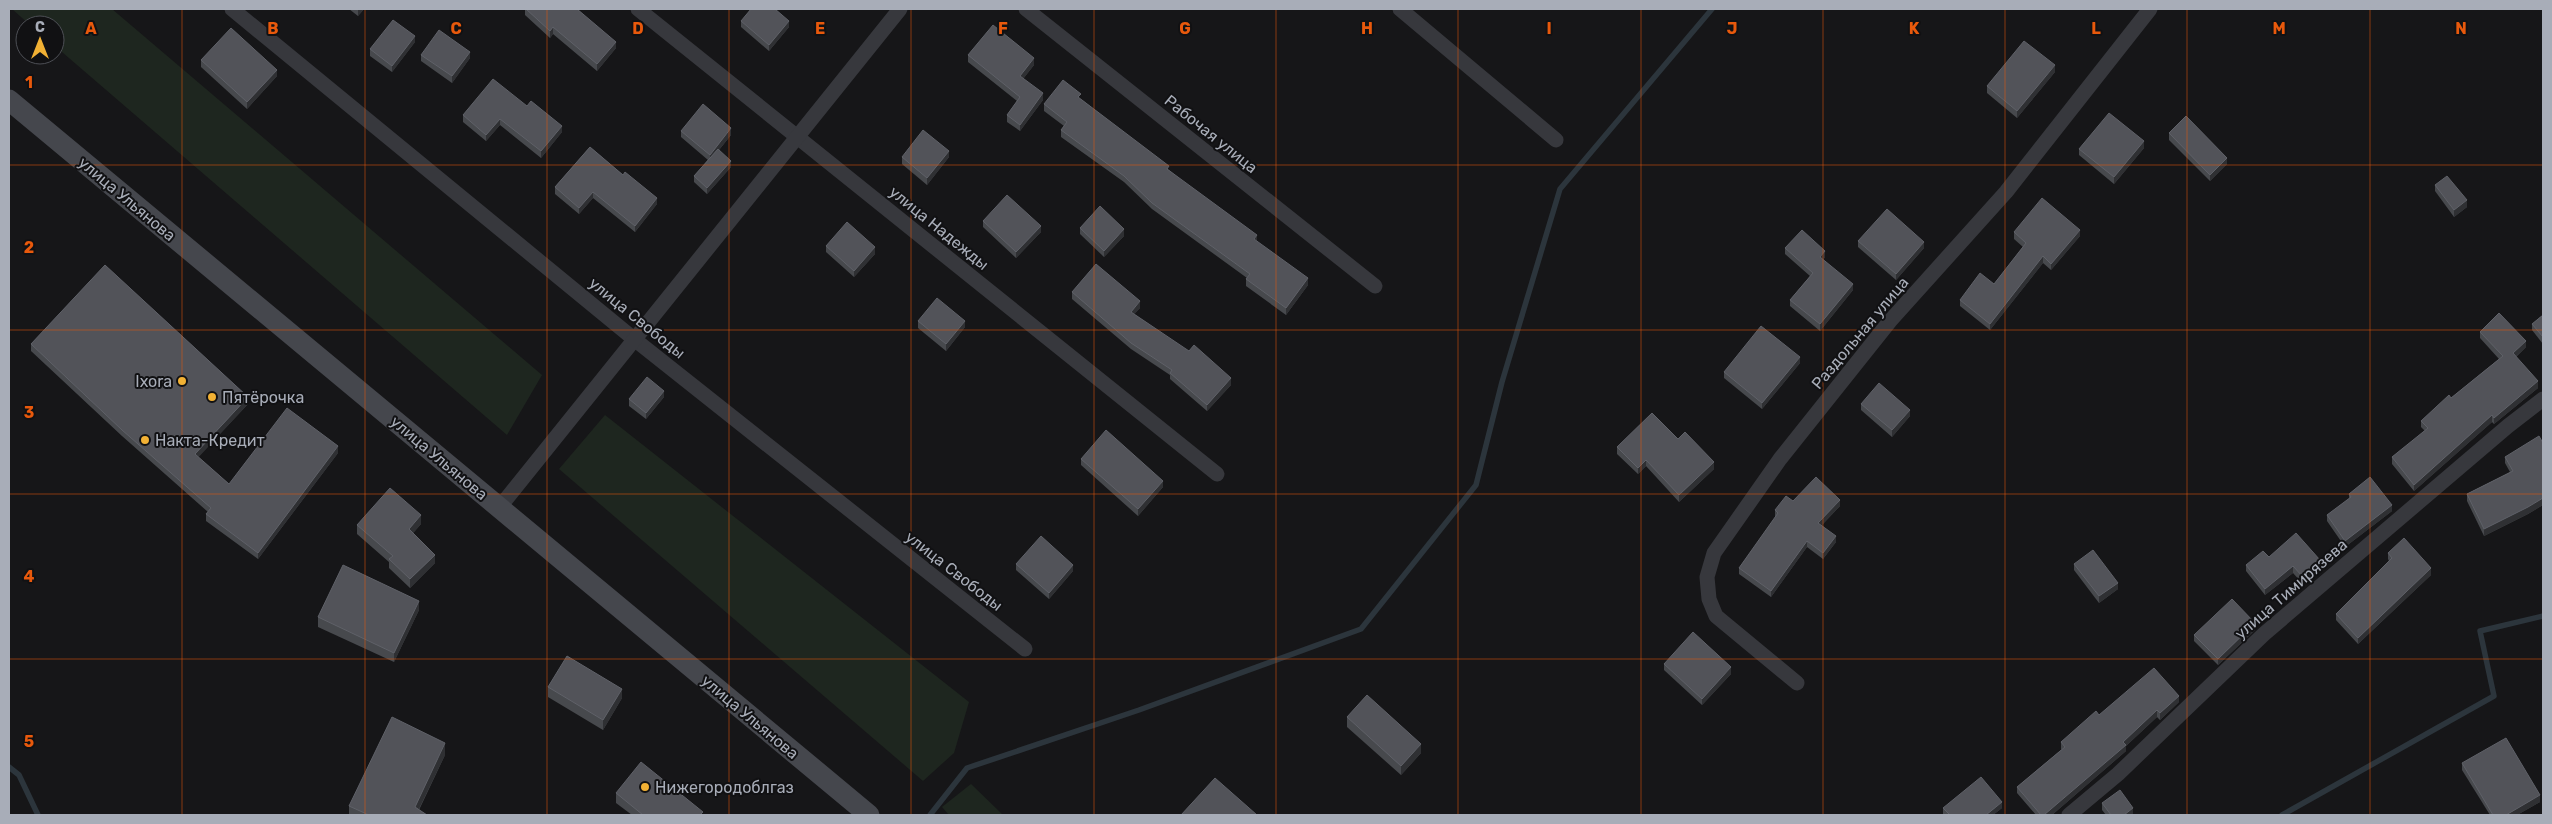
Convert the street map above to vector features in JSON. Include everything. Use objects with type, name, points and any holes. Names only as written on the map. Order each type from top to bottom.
[{"type":"main road","name":"улица Ульянова","points":[[9,100],[869,815]]},
{"type":"street","name":"улица Свободы","points":[[232,9],[634,339],[1025,649]]},
{"type":"street","name":"улица Надежды","points":[[638,9],[1217,474]]},
{"type":"street","points":[[499,508],[900,9]]},
{"type":"street","name":"Рабочая улица","points":[[1026,9],[1374,286]]},
{"type":"street","points":[[1400,9],[1556,140]]},
{"type":"street","name":"Раздольная улица","points":[[1797,683],[1716,616],[1709,599],[1707,577],[1714,552],[1780,459],[1878,336],[2006,192],[2150,9]]},
{"type":"street","name":"улица Тимирязева","points":[[2069,815],[2118,774],[2264,634],[2508,426],[2543,399]]},
{"type":"shaded area","points":[[12,9],[112,9],[542,375],[507,435],[65,55],[65,15],[19,15]]},
{"type":"shaded area","points":[[605,415],[969,702],[954,753],[923,781],[559,469]]},
{"type":"shaded area","points":[[971,784],[1003,815],[949,815],[942,807]]},
{"type":"building","points":[[526,9],[577,9],[616,42],[597,64],[553,27],[550,31]]},
{"type":"building","points":[[751,9],[775,9],[789,21],[769,45],[741,21]]},
{"type":"building","points":[[393,20],[415,36],[392,66],[370,49]]},
{"type":"building","points":[[993,25],[1034,58],[1020,76],[1043,93],[1020,125],[1007,115],[1020,97],[968,55]]},
{"type":"building","points":[[231,28],[277,70],[247,102],[201,60]]},
{"type":"building","points":[[439,30],[470,52],[452,76],[421,55]]},
{"type":"building","points":[[2024,41],[2055,65],[2017,111],[1987,86]]},
{"type":"building","points":[[493,79],[527,106],[531,101],[562,126],[541,151],[500,119],[486,135],[463,115]]},
{"type":"building","points":[[1063,80],[1081,94],[1078,97],[1169,166],[1167,169],[1257,235],[1254,239],[1308,278],[1286,308],[1246,279],[1250,274],[1152,203],[1124,176],[1061,130],[1067,122],[1044,104]]},
{"type":"building","points":[[703,104],[731,128],[710,155],[681,131]]},
{"type":"building","points":[[2109,113],[2144,141],[2114,177],[2079,149]]},
{"type":"building","points":[[2186,116],[2227,158],[2210,175],[2169,133]]},
{"type":"building","points":[[923,130],[949,151],[927,178],[902,157]]},
{"type":"building","points":[[590,147],[623,175],[625,172],[657,198],[635,226],[593,192],[579,208],[555,187]]},
{"type":"building","points":[[718,149],[731,161],[707,188],[694,176]]},
{"type":"building","points":[[2447,176],[2467,200],[2454,210],[2435,185]]},
{"type":"building","points":[[1007,195],[1041,226],[1016,252],[983,221]]},
{"type":"building","points":[[2042,198],[2080,230],[2051,264],[2043,256],[1990,324],[1960,300],[1980,273],[1994,284],[2026,243],[2014,232]]},
{"type":"building","points":[[1100,206],[1124,229],[1104,251],[1080,228]]},
{"type":"building","points":[[1887,209],[1924,242],[1896,274],[1858,241]]},
{"type":"building","points":[[847,222],[875,247],[854,271],[826,246]]},
{"type":"building","points":[[1802,230],[1825,251],[1820,257],[1853,284],[1820,324],[1790,300],[1813,273],[1785,248]]},
{"type":"building","points":[[1096,264],[1140,301],[1131,312],[1189,351],[1194,345],[1231,378],[1207,405],[1170,373],[1172,370],[1131,343],[1072,292]]},
{"type":"building","points":[[105,265],[248,397],[195,454],[229,484],[287,408],[338,446],[258,553],[206,514],[211,508],[122,430],[31,344]]},
{"type":"building","points":[[937,298],[965,321],[946,344],[918,321]]},
{"type":"building","points":[[2499,313],[2526,341],[2513,353],[2538,381],[2494,418],[2492,415],[2414,485],[2392,457],[2428,428],[2421,421],[2449,395],[2451,398],[2503,356],[2480,332]]},
{"type":"building","points":[[2543,315],[2543,337],[2532,324]]},
{"type":"building","points":[[1761,326],[1800,357],[1762,403],[1724,372]]},
{"type":"building","points":[[647,377],[664,391],[646,413],[629,399]]},
{"type":"building","points":[[1879,383],[1910,410],[1892,430],[1861,404]]},
{"type":"building","points":[[1652,413],[1678,439],[1685,432],[1714,462],[1679,495],[1646,460],[1638,468],[1617,447]]},
{"type":"building","points":[[1106,430],[1163,481],[1138,509],[1081,459]]},
{"type":"building","points":[[2539,436],[2543,443],[2543,498],[2484,529],[2467,494],[2513,471],[2505,457]]},
{"type":"building","points":[[1816,477],[1840,500],[1818,523],[1836,536],[1823,553],[1807,541],[1771,591],[1739,568],[1778,513],[1775,510],[1786,496],[1793,501]]},
{"type":"building","points":[[2370,477],[2392,505],[2345,541],[2327,515],[2351,497],[2349,494]]},
{"type":"building","points":[[390,488],[421,515],[409,529],[435,555],[410,579],[389,559],[393,556],[357,525]]},
{"type":"building","points":[[2296,533],[2320,560],[2302,576],[2293,566],[2265,589],[2246,565],[2263,551],[2269,557]]},
{"type":"building","points":[[1041,536],[1073,565],[1049,593],[1016,564]]},
{"type":"building","points":[[2404,538],[2431,568],[2358,638],[2336,614],[2392,558],[2388,553]]},
{"type":"building","points":[[2093,550],[2118,583],[2099,596],[2074,564]]},
{"type":"building","points":[[343,565],[419,601],[394,653],[318,617]]},
{"type":"building","points":[[2232,599],[2255,623],[2218,659],[2194,635]]},
{"type":"building","points":[[1693,632],[1731,667],[1702,699],[1664,664]]},
{"type":"building","points":[[567,656],[622,689],[603,720],[548,687]]},
{"type":"building","points":[[2154,668],[2179,696],[2160,713],[2157,710],[2123,742],[2126,745],[2044,815],[2041,815],[2017,787],[2065,747],[2061,742],[2096,711],[2099,715]]},
{"type":"building","points":[[1367,695],[1421,744],[1401,766],[1347,717]]},
{"type":"building","points":[[392,717],[445,743],[415,807],[427,815],[369,815],[349,806]]},
{"type":"building","points":[[2506,738],[2540,795],[2506,815],[2493,815],[2462,763]]},
{"type":"building","name":"Нижегородоблгаз","points":[[641,762],[703,812],[700,815],[643,815],[616,793]]},
{"type":"building","points":[[1981,777],[2002,802],[1986,815],[1950,815],[1943,808]]},
{"type":"building","points":[[1215,778],[1257,815],[1181,815]]},
{"type":"building","points":[[2120,790],[2133,808],[2124,815],[2111,815],[2102,803]]},
{"type":"waterway","points":[[930,815],[967,768],[1139,710],[1361,629],[1476,485],[1502,382],[1560,189],[1712,9]]},
{"type":"waterway","points":[[2282,815],[2494,696],[2480,631],[2543,616]]},
{"type":"waterway","points":[[9,767],[19,775],[38,815]]},
{"type":"place","name":"Ixora","points":[[182,381]]},
{"type":"place","name":"Пятёрочка","points":[[212,397]]},
{"type":"place","name":"Накта-Кредит","points":[[145,440]]},
{"type":"place","name":"Нижегородоблгаз","points":[[645,787]]}]
